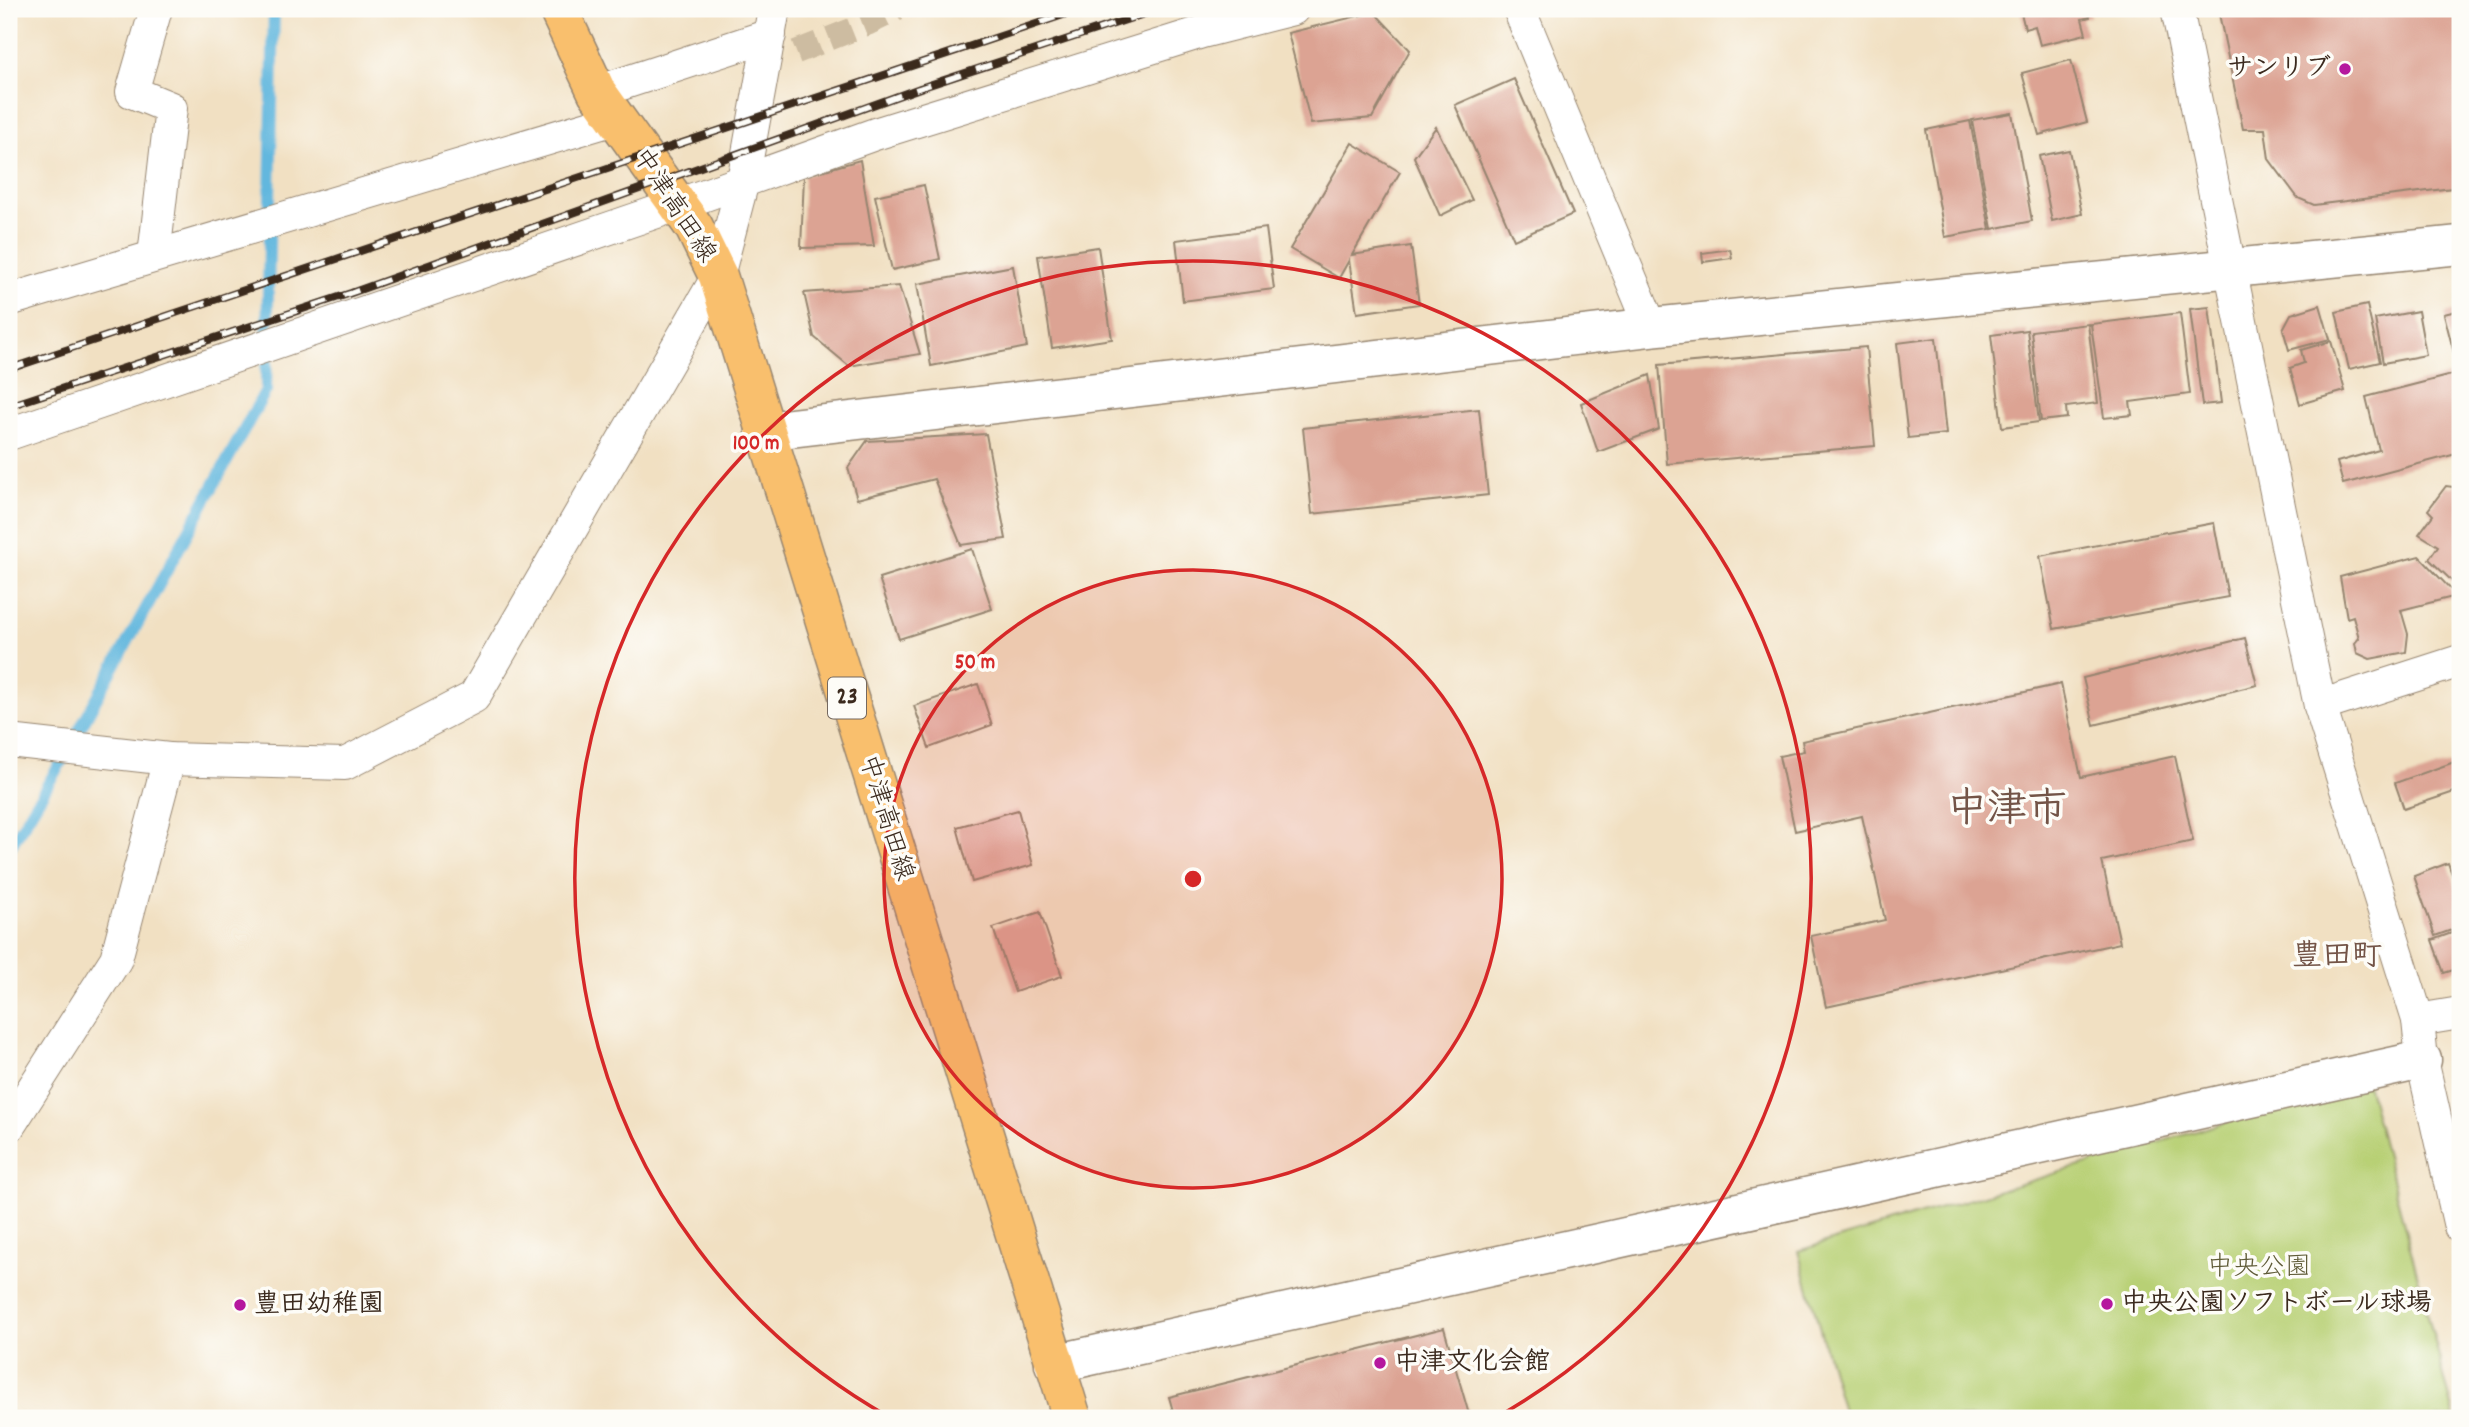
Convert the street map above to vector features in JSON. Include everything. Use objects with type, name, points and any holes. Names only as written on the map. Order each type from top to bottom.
[{"type":"main road","name":"中津高田線","points":[[558,9],[606,106],[705,246],[718,276],[1072,1418]]},
{"type":"street","points":[[154,256],[171,108],[132,92],[156,9]]},
{"type":"street","points":[[9,434],[677,205],[875,134],[1202,32],[1293,9]]},
{"type":"street","points":[[1519,9],[1651,327]]},
{"type":"street","points":[[2177,9],[2320,706],[2418,1020],[2422,1060],[2460,1227]]},
{"type":"street","points":[[9,300],[154,256],[606,106],[772,22]]},
{"type":"street","points":[[9,741],[169,760],[345,764],[474,697],[718,276],[743,181],[772,22]]},
{"type":"street","points":[[765,431],[1651,327],[2460,245]]},
{"type":"street","points":[[2320,706],[2460,661]]},
{"type":"street","points":[[9,1126],[116,959],[169,760]]},
{"type":"street","points":[[2418,1020],[2460,1013]]},
{"type":"street","points":[[1054,1364],[2422,1060]]},
{"type":"green space","name":"中央公園","points":[[2366,1080],[2455,1418],[1845,1418],[1798,1251]]},
{"type":"building","points":[[2020,9],[2088,9],[2090,17],[2082,19],[2086,34],[2040,45],[2035,26],[2025,29]]},
{"type":"building","name":"サンリブ","points":[[2218,9],[2460,9],[2460,187],[2314,205],[2298,198],[2269,159],[2265,129],[2243,129]]},
{"type":"building","points":[[1374,12],[1410,50],[1372,118],[1311,124],[1288,33]]},
{"type":"building","points":[[2071,60],[2087,122],[2039,135],[2022,73]]},
{"type":"building","points":[[1514,79],[1573,214],[1514,240],[1455,105]]},
{"type":"building","points":[[2012,113],[2032,221],[1992,229],[1972,120]]},
{"type":"building","points":[[1970,121],[1990,229],[1945,237],[1926,130]]},
{"type":"building","points":[[1436,127],[1472,200],[1440,216],[1414,157]]},
{"type":"building","points":[[1352,143],[1400,172],[1352,255],[1411,246],[1419,304],[1357,313],[1349,260],[1339,278],[1290,249]]},
{"type":"building","points":[[2069,150],[2082,214],[2052,221],[2039,156]]},
{"type":"building","points":[[860,160],[874,246],[801,248],[804,176]]},
{"type":"building","points":[[924,185],[940,259],[892,270],[875,196]]},
{"type":"building","points":[[1266,228],[1274,289],[1183,301],[1176,240]]},
{"type":"building","points":[[1098,247],[1112,339],[1052,348],[1038,256]]},
{"type":"building","points":[[1730,249],[1732,258],[1703,262],[1702,253]]},
{"type":"building","points":[[1013,266],[1027,347],[931,366],[917,284]]},
{"type":"building","points":[[899,286],[920,354],[849,366],[814,337],[804,293]]},
{"type":"building","points":[[2320,305],[2330,339],[2289,350],[2283,329],[2291,314]]},
{"type":"building","points":[[2367,305],[2380,362],[2349,369],[2336,312]]},
{"type":"building","points":[[2209,307],[2221,403],[2202,405],[2190,309]]},
{"type":"building","points":[[2460,310],[2460,453],[2343,484],[2337,462],[2379,450],[2366,397],[2459,373],[2444,314]]},
{"type":"building","points":[[2418,311],[2426,355],[2383,363],[2375,319]]},
{"type":"building","points":[[2180,313],[2190,394],[2130,402],[2132,415],[2104,418],[2091,324]]},
{"type":"building","points":[[2088,324],[2098,403],[2066,407],[2067,418],[2041,421],[2031,331]]},
{"type":"building","points":[[2027,330],[2039,422],[2002,427],[1991,335]]},
{"type":"building","points":[[1936,338],[1946,434],[1908,438],[1897,343]]},
{"type":"building","points":[[2331,341],[2345,391],[2300,404],[2290,368],[2304,363],[2301,350]]},
{"type":"building","points":[[1866,347],[1875,446],[1667,464],[1659,365]]},
{"type":"building","points":[[1650,375],[1659,429],[1598,452],[1581,403]]},
{"type":"building","points":[[1479,409],[1488,495],[1312,514],[1303,428]]},
{"type":"building","points":[[986,434],[1006,539],[961,545],[934,479],[857,499],[848,468],[867,441]]},
{"type":"building","points":[[2460,478],[2460,576],[2455,584],[2429,559],[2438,546],[2419,534],[2433,515],[2428,510],[2446,486],[2453,487]]},
{"type":"building","points":[[2214,523],[2228,597],[2054,629],[2040,556]]},
{"type":"building","points":[[972,549],[992,609],[899,639],[879,578]]},
{"type":"building","points":[[2419,556],[2457,596],[2401,610],[2408,634],[2406,652],[2370,659],[2357,653],[2355,643],[2359,638],[2353,616],[2347,618],[2340,577]]},
{"type":"building","points":[[2245,638],[2257,685],[2094,725],[2083,678]]},
{"type":"building","points":[[978,684],[992,725],[929,748],[914,706]]},
{"type":"building","points":[[2061,684],[2081,777],[2175,756],[2193,841],[2102,861],[2120,943],[1826,1007],[1811,936],[1885,920],[1862,816],[1795,831],[1779,756],[1804,751],[1802,741]]},
{"type":"building","points":[[2460,760],[2460,790],[2404,809],[2395,783]]},
{"type":"building","points":[[1018,810],[1033,865],[972,882],[957,827]]},
{"type":"building","points":[[2448,863],[2460,897],[2460,927],[2435,936],[2414,876]]},
{"type":"building","points":[[1040,912],[1062,976],[1015,992],[993,928]]},
{"type":"building","points":[[2460,930],[2460,968],[2444,973],[2432,940]]},
{"type":"building","name":"中津文化会館","points":[[1444,1328],[1470,1418],[1175,1418],[1169,1397]]},
{"type":"waterway","points":[[9,849],[66,754],[266,390],[274,9]]},
{"type":"tunnel","points":[[796,52],[898,9]]},
{"type":"railway","points":[[9,369],[1081,9]]},
{"type":"railway","points":[[9,406],[351,293],[920,88],[1159,9]]},
{"type":"place","name":"サンリブ","points":[[2345,69]]},
{"type":"place","name":"中央公園ソフトボール球場","points":[[2107,1304]]},
{"type":"place","name":"豊田幼稚園","points":[[240,1305]]},
{"type":"place","name":"中津文化会館","points":[[1380,1363]]},
{"type":"district","name":"中津市","points":[[2007,812]]},
{"type":"district","name":"豊田町","points":[[2337,958]]}]
